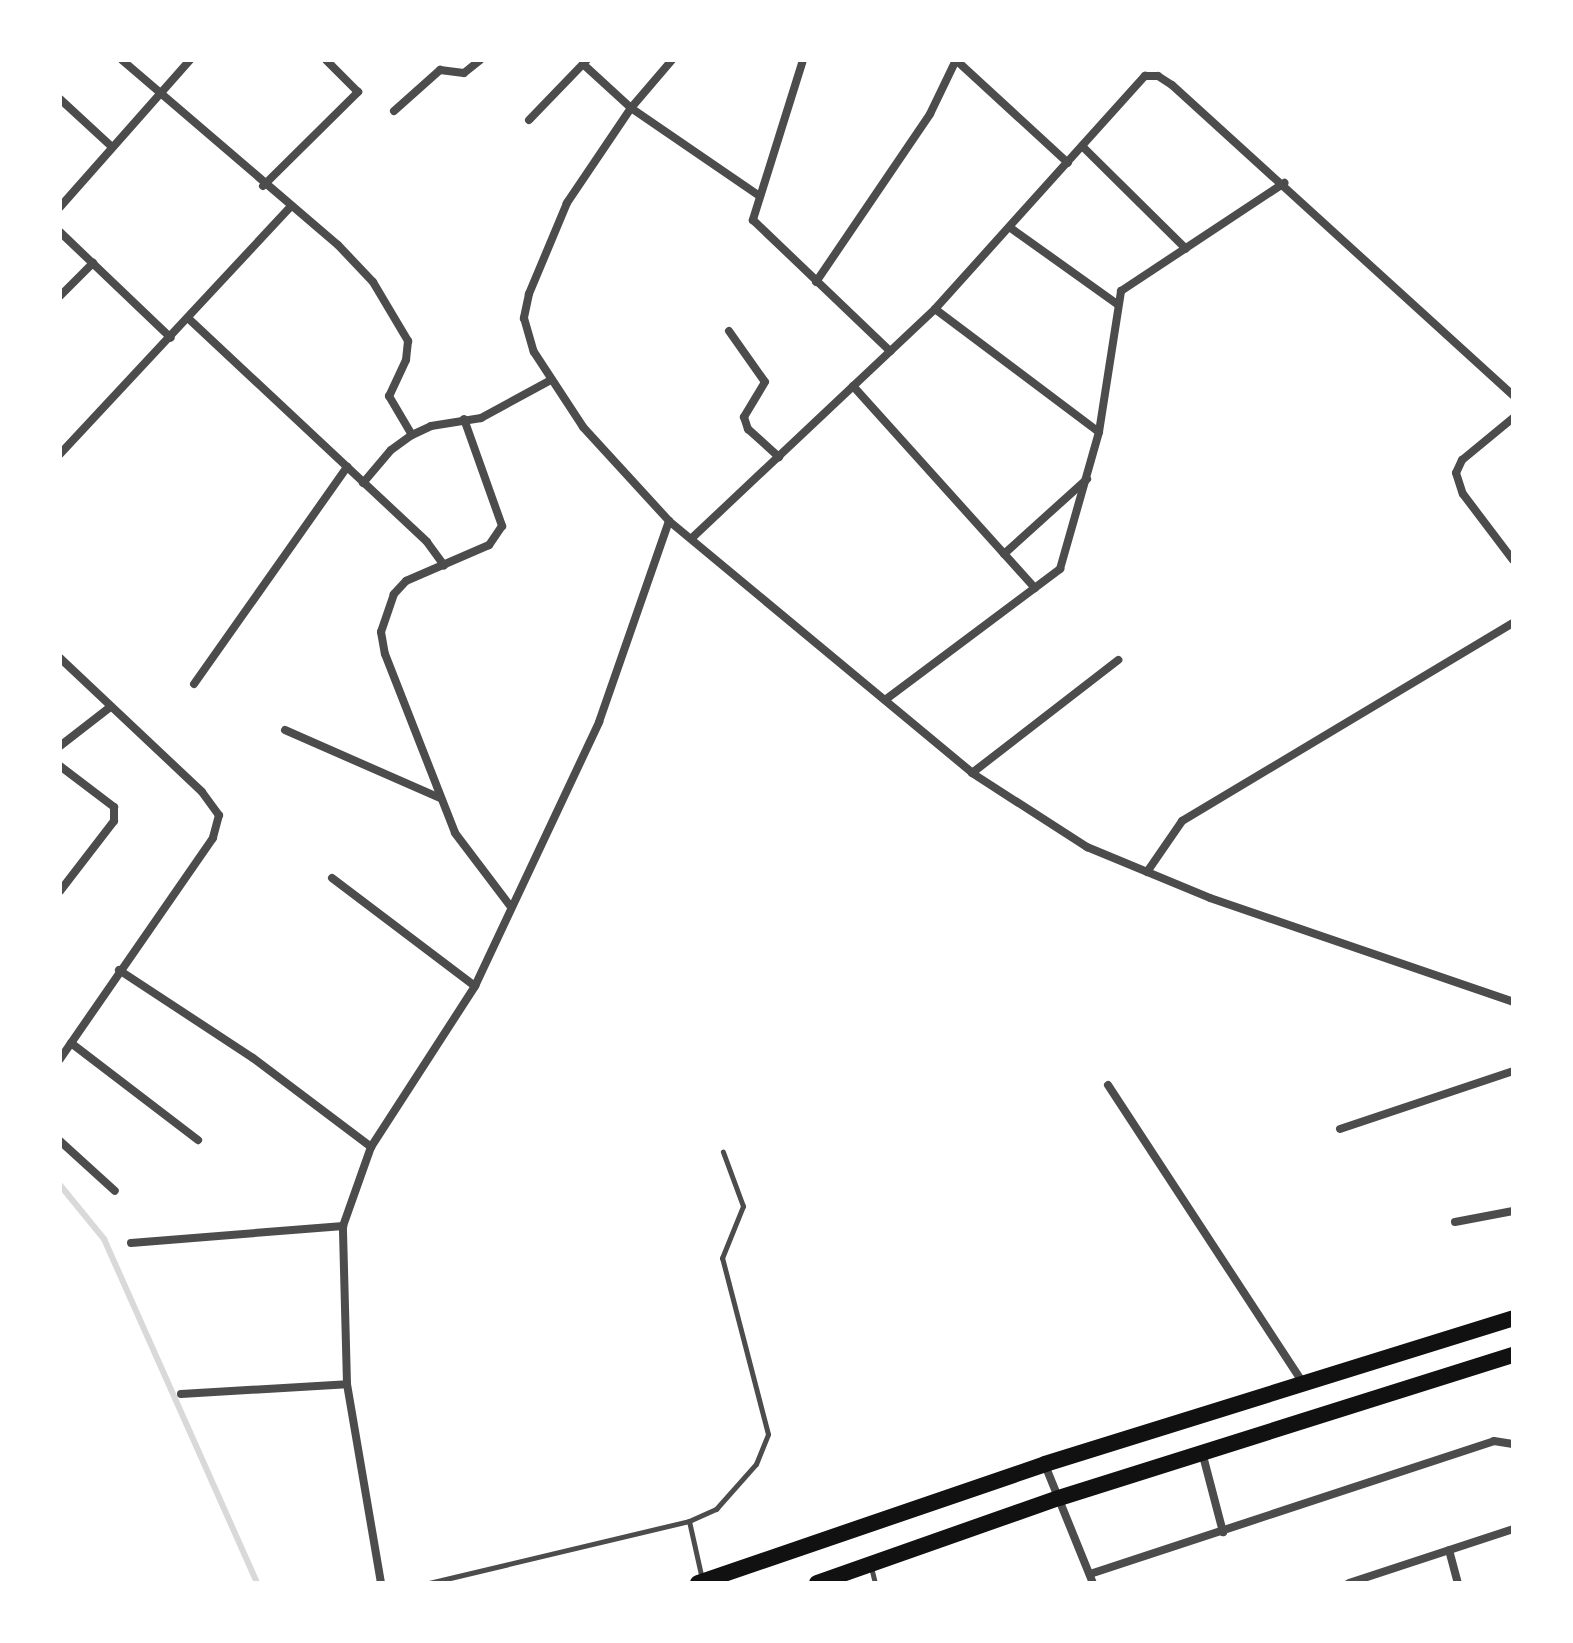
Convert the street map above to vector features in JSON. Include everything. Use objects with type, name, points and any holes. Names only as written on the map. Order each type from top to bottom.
[{"type":"main road","points":[[710,1581],[1045,1464],[1513,1318]]},
{"type":"main road","points":[[817,1583],[1059,1498],[1513,1355]]},
{"type":"street","points":[[122,60],[157,95],[263,186],[338,245],[373,282],[405,330],[409,349],[389,396],[412,435]]},
{"type":"street","points":[[60,207],[190,60]]},
{"type":"street","points":[[263,186],[358,92],[326,60]]},
{"type":"street","points":[[394,111],[440,70],[464,73],[480,60]]},
{"type":"street","points":[[672,60],[631,108],[567,203],[529,294],[524,318],[549,381],[583,427],[669,521],[693,537],[972,773],[1087,847],[1147,872],[1513,1002]]},
{"type":"street","points":[[803,60],[758,195],[753,220],[890,351]]},
{"type":"street","points":[[816,282],[930,114],[956,60],[1068,163]]},
{"type":"street","points":[[529,120],[585,62],[631,108],[758,195]]},
{"type":"street","points":[[693,537],[935,309],[1012,229],[1145,76],[1158,76],[1284,183],[1513,395]]},
{"type":"street","points":[[60,99],[112,147]]},
{"type":"street","points":[[1082,146],[1186,249]]},
{"type":"street","points":[[885,700],[1060,569],[1068,553],[1099,432],[1117,304],[1130,282],[1186,249],[1284,183]]},
{"type":"street","points":[[60,454],[189,319],[290,207]]},
{"type":"street","points":[[1012,229],[1117,304]]},
{"type":"street","points":[[60,232],[171,338]]},
{"type":"street","points":[[60,296],[93,263]]},
{"type":"street","points":[[935,309],[1099,432]]},
{"type":"street","points":[[189,319],[347,467],[444,565]]},
{"type":"street","points":[[729,331],[765,382],[744,417],[748,429],[779,457]]},
{"type":"street","points":[[363,483],[391,450],[412,435],[464,419],[481,418],[549,381]]},
{"type":"street","points":[[853,386],[1035,588]]},
{"type":"street","points":[[1513,418],[1462,460],[1456,473],[1463,494],[1513,560]]},
{"type":"street","points":[[464,419],[502,526],[489,545],[406,581],[394,594],[381,632],[385,654],[455,833],[511,907]]},
{"type":"street","points":[[194,684],[347,467]]},
{"type":"street","points":[[1004,554],[1087,478]]},
{"type":"street","points":[[381,1583],[347,1384],[343,1226],[371,1147],[475,986],[599,722],[669,521]]},
{"type":"street","points":[[1147,872],[1182,821],[1513,623]]},
{"type":"street","points":[[60,658],[109,708],[202,792],[219,815],[213,838],[60,1059]]},
{"type":"street","points":[[972,773],[1118,660]]},
{"type":"street","points":[[60,746],[109,708]]},
{"type":"street","points":[[285,730],[441,799]]},
{"type":"street","points":[[60,766],[106,798],[114,807],[114,821],[60,891]]},
{"type":"street","points":[[332,878],[475,986]]},
{"type":"street","points":[[119,970],[253,1058],[371,1147]]},
{"type":"street","points":[[71,1043],[198,1140]]},
{"type":"street","points":[[1340,1129],[1513,1071]]},
{"type":"street","points":[[1108,1085],[1305,1385]]},
{"type":"street","points":[[60,1141],[115,1191]]},
{"type":"street","points":[[1455,1222],[1513,1211]]},
{"type":"street","points":[[131,1243],[343,1226]]},
{"type":"street","points":[[181,1394],[347,1384]]},
{"type":"street","points":[[1045,1464],[1091,1578],[1494,1441],[1513,1444]]},
{"type":"street","points":[[1202,1452],[1223,1532]]},
{"type":"street","points":[[1349,1583],[1513,1529]]},
{"type":"street","points":[[1449,1550],[1458,1583]]},
{"type":"lane","points":[[429,1583],[689,1521],[716,1509],[736,1492],[756,1464],[768,1434],[722,1258],[743,1206],[723,1152]]},
{"type":"lane","points":[[689,1521],[710,1581]]},
{"type":"lane","points":[[871,1566],[875,1583]]},
{"type":"waterway","points":[[60,1185],[104,1239],[257,1583]]}]
